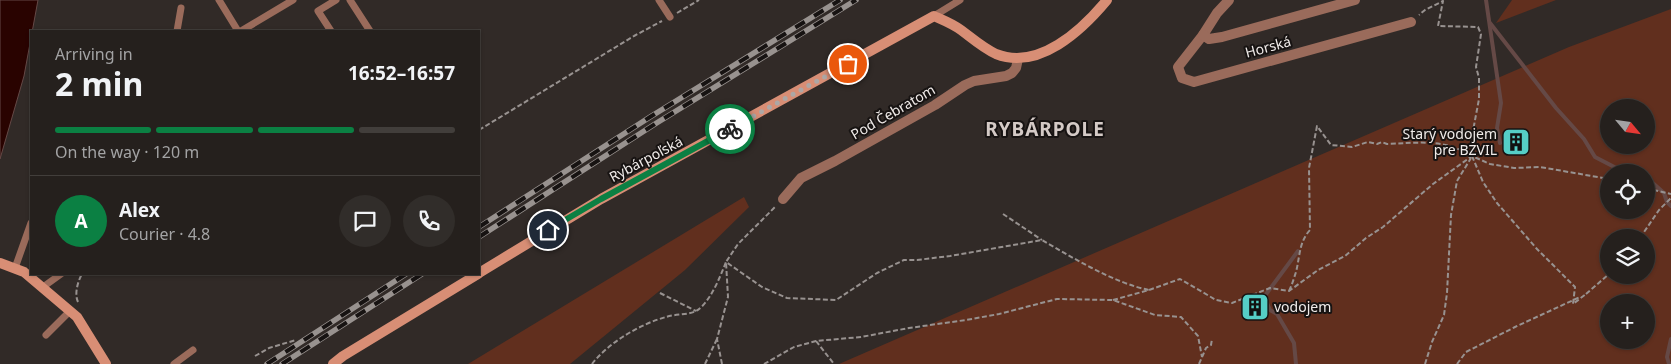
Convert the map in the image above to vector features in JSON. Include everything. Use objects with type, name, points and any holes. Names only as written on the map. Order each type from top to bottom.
[{"type":"street","points":[[934,16],[960,29],[996,54],[1018,59],[1031,57],[1054,47],[1077,30],[1107,0]]},
{"type":"street","name":"Horská","points":[[1229,0],[1217,13],[1203,35],[1178,67],[1182,78],[1194,82],[1411,22]]},
{"type":"street","name":"Horská","points":[[1203,35],[1209,39],[1222,37],[1354,0]]},
{"type":"street","name":"Rybárpoľská","points":[[480,272],[601,199],[934,16]]},
{"type":"street","name":"Pod Čebratom","points":[[783,199],[801,178],[935,105],[965,85],[974,81],[1006,76],[1012,73],[1016,68],[1018,59]]},
{"type":"street","points":[[0,263],[24,272],[77,317],[106,364]]},
{"type":"street","name":"Rybárpoľská","points":[[333,364],[475,275]]},
{"type":"lane","points":[[219,0],[239,30]]},
{"type":"lane","points":[[242,30],[294,0]]},
{"type":"lane","points":[[330,30],[318,11],[336,0]]},
{"type":"lane","points":[[350,0],[369,30]]},
{"type":"lane","points":[[659,0],[670,17]]},
{"type":"lane","name":"Rybárpoľská","points":[[934,16],[960,0]]},
{"type":"lane","points":[[177,30],[181,8]]},
{"type":"lane","points":[[15,268],[30,227]]},
{"type":"lane","points":[[43,287],[60,275]]},
{"type":"lane","points":[[46,335],[70,311]]},
{"type":"lane","points":[[174,364],[193,350]]},
{"type":"path","points":[[480,129],[634,36],[699,0]]},
{"type":"path","points":[[1411,22],[1424,10],[1443,0]]},
{"type":"path","points":[[1443,0],[1438,26],[1478,27],[1481,34],[1476,67],[1479,78],[1479,98],[1472,136],[1472,156],[1483,182],[1537,249],[1575,287],[1573,304],[1600,282]]},
{"type":"path","points":[[1289,291],[1296,272],[1301,244],[1304,236],[1310,230],[1309,168],[1317,126],[1330,145],[1352,146],[1368,142],[1377,144],[1382,142],[1386,144],[1418,142],[1445,145],[1459,148],[1490,164],[1540,167],[1600,177]]},
{"type":"path","points":[[764,364],[794,347],[816,341],[861,337],[966,320],[999,314],[1057,299],[1113,300],[1180,279],[1216,300],[1232,303],[1270,288],[1289,291],[1318,270],[1345,256],[1366,238],[1383,228],[1433,184],[1472,156]]},
{"type":"path","points":[[1425,364],[1444,315],[1451,215],[1457,181],[1472,156]]},
{"type":"path","points":[[1655,190],[1671,194]]},
{"type":"path","points":[[1646,229],[1671,198]]},
{"type":"path","points":[[592,364],[599,354],[625,334],[664,317],[696,311],[710,297],[726,262],[738,244],[783,199]]},
{"type":"path","points":[[1003,214],[1061,251],[1132,286],[1149,290]]},
{"type":"path","points":[[726,262],[762,287],[787,298],[836,300],[877,273],[904,260],[950,256],[1042,240]]},
{"type":"path","points":[[705,364],[717,340],[728,297],[726,262]]},
{"type":"path","points":[[660,293],[696,311]]},
{"type":"path","points":[[1457,364],[1466,352],[1586,294]]},
{"type":"path","points":[[1113,300],[1155,315],[1181,317],[1198,336],[1202,357]]},
{"type":"path","points":[[1199,364],[1212,339]]},
{"type":"path","points":[[255,356],[269,348],[296,340]]},
{"type":"path","points":[[717,340],[722,364]]},
{"type":"path","points":[[816,341],[834,364]]},
{"type":"shaded area","points":[[0,0],[38,0],[32,30],[30,30],[30,43],[24,76],[0,159]]},
{"type":"shaded area","points":[[1512,0],[1556,0],[1496,23]]},
{"type":"shaded area","points":[[1671,9],[1671,364],[839,364],[1569,47]]},
{"type":"shaded area","points":[[744,197],[749,207],[685,270],[570,364],[468,364]]},
{"type":"waterway","points":[[1486,0],[1501,103],[1497,128],[1500,143]]},
{"type":"waterway","points":[[1490,23],[1556,108],[1584,139],[1595,157],[1609,164]]},
{"type":"waterway","points":[[1655,185],[1664,193],[1667,202],[1671,206]]},
{"type":"waterway","points":[[1296,364],[1294,343],[1277,314],[1270,310],[1267,299],[1264,297],[1298,251]]},
{"type":"waterway","points":[[1669,364],[1667,357],[1671,339]]},
{"type":"railway","points":[[480,226],[650,117],[840,0]]},
{"type":"railway","points":[[480,236],[655,124],[856,0]]},
{"type":"railway","points":[[267,364],[404,275]]},
{"type":"railway","points":[[282,364],[420,275]]},
{"type":"way so far","points":[[730,129],[848,64]]},
{"type":"place","name":"Starý vodojem pre BZVIL","points":[[1516,142]]},
{"type":"place","name":"vodojem","points":[[1255,307]]},
{"type":"district","name":"RYBÁRPOLE","points":[[1045,129]]},
{"type":"route","points":[[548,230],[730,129]]}]
